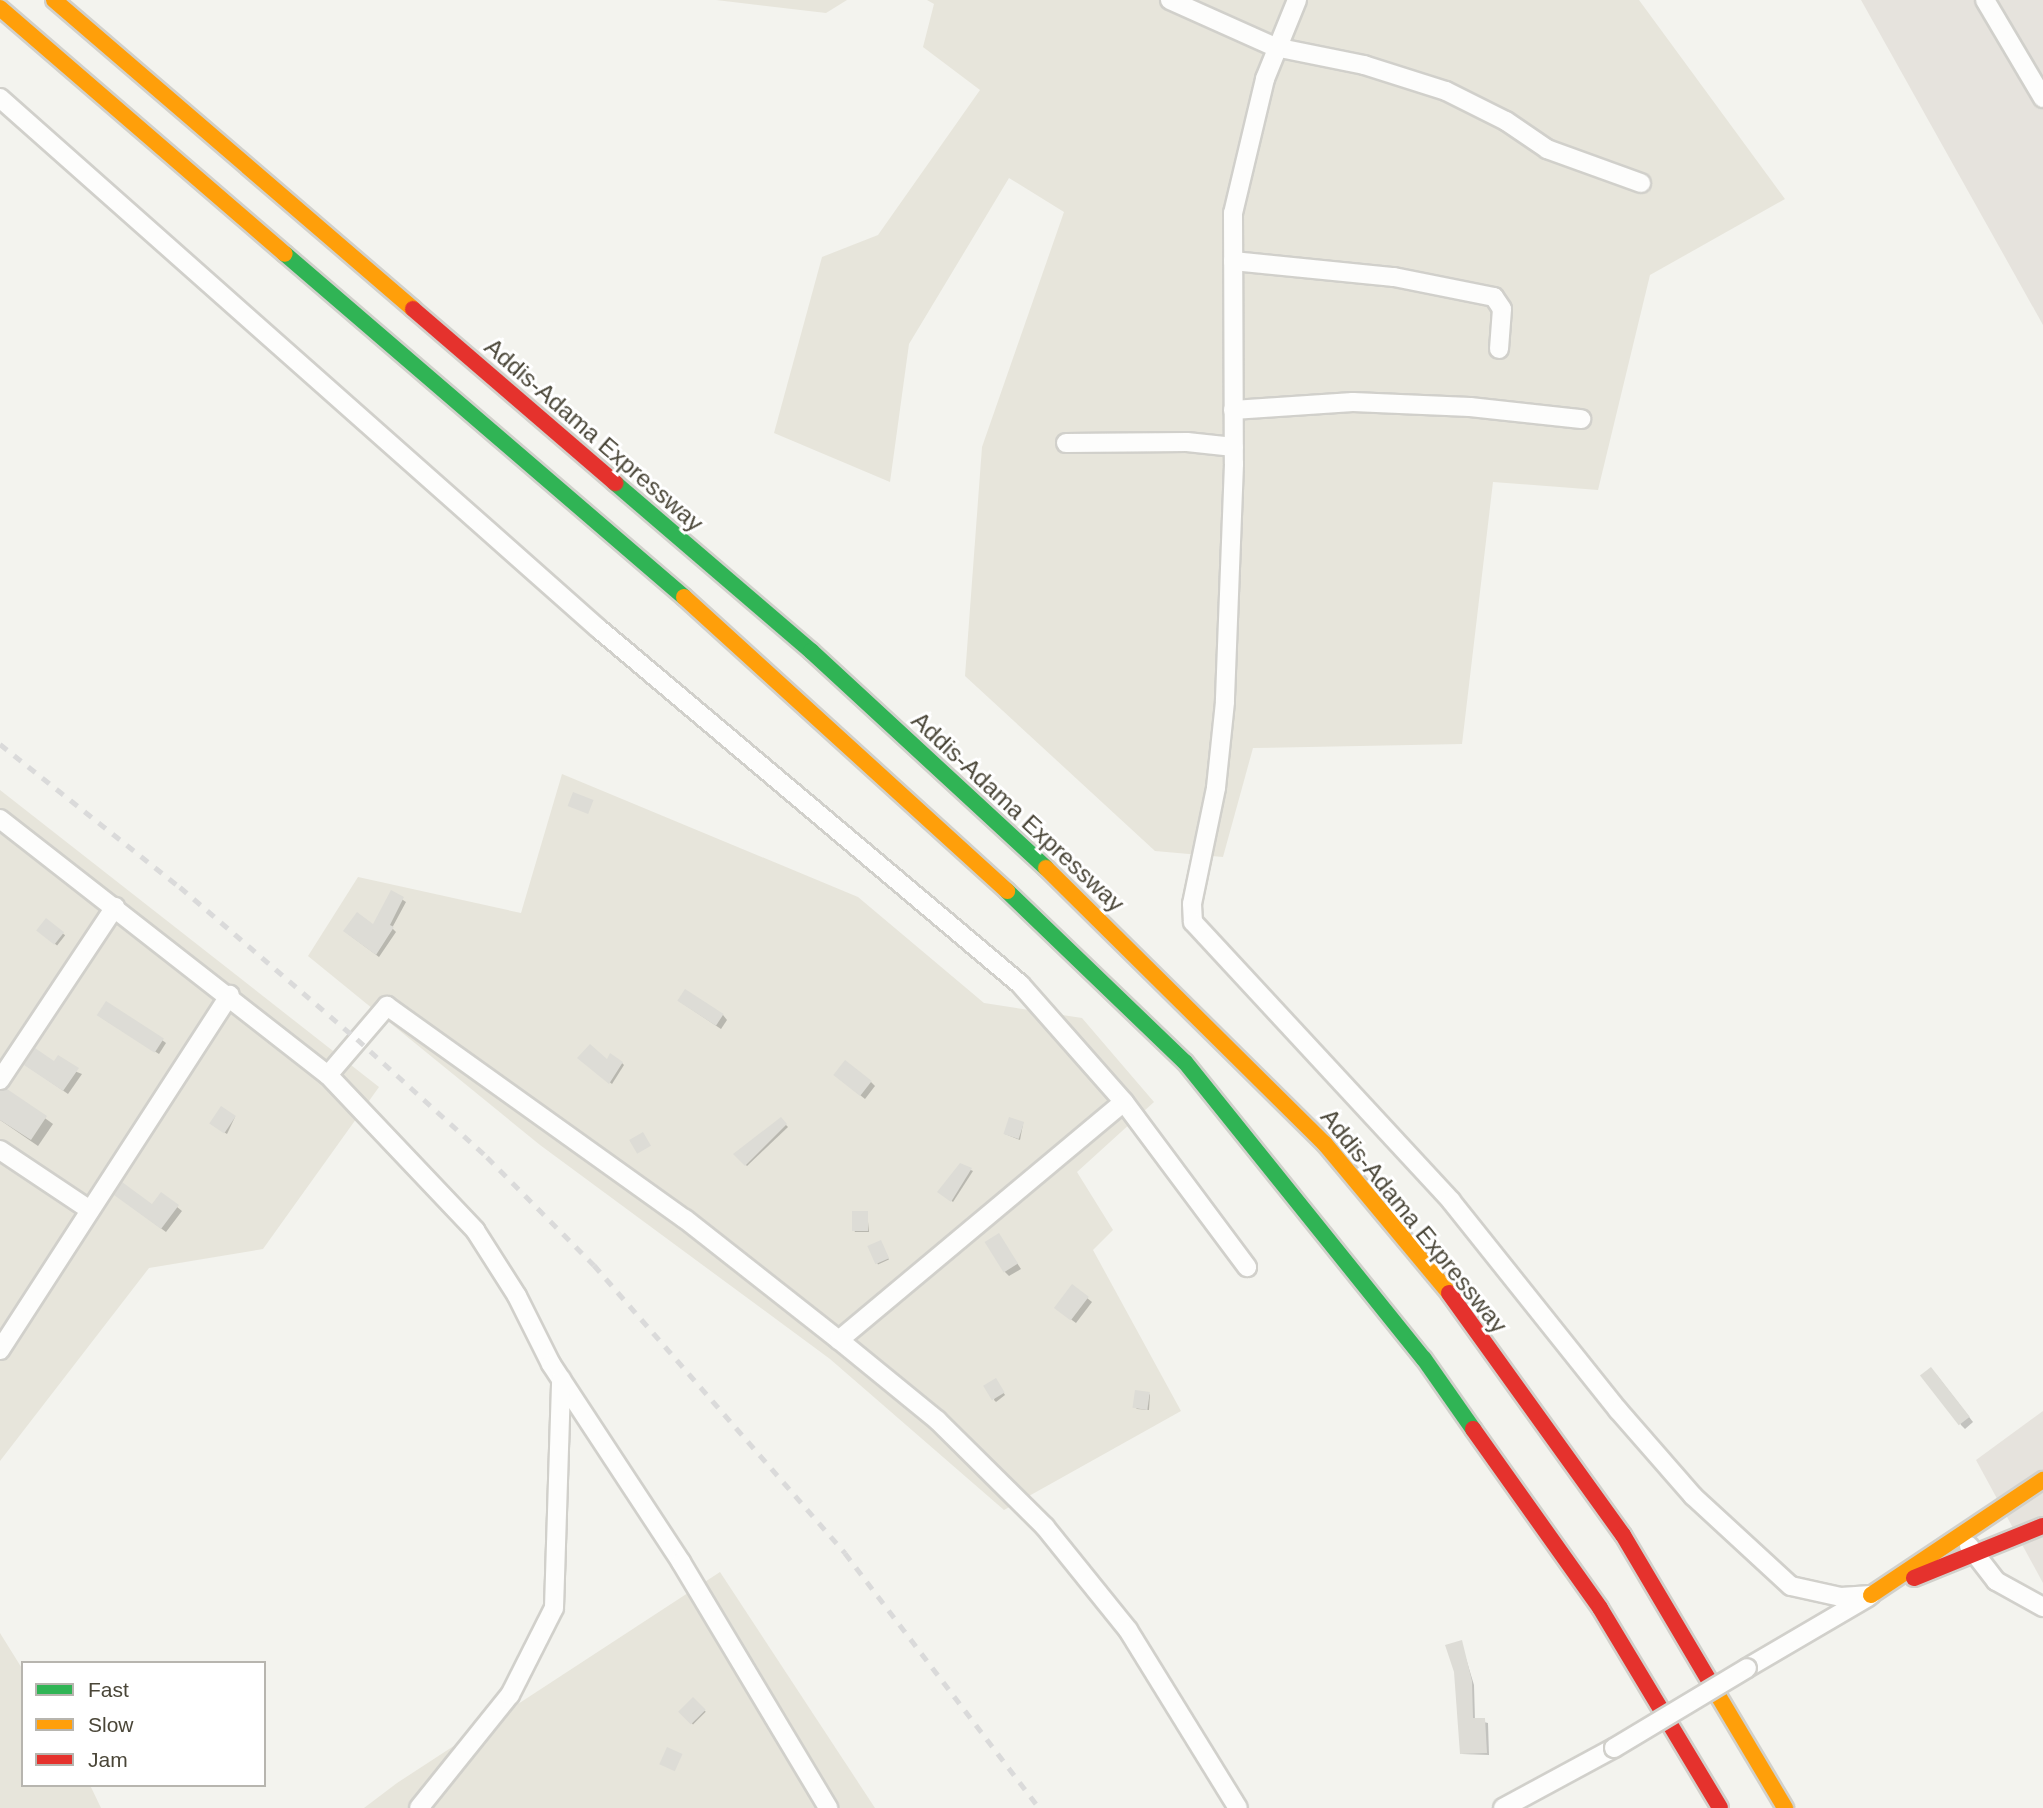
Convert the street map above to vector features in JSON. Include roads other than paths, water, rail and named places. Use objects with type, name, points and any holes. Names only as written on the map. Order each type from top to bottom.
[{"type":"main road","name":"Addis-Adama Expressway","points":[[54,0],[811,651],[1105,923],[1325,1144],[1461,1307],[1623,1535],[1785,1808]]},
{"type":"main road","points":[[0,8],[768,670],[1083,961],[1185,1062],[1424,1359],[1600,1608],[1720,1808]]},
{"type":"main road","points":[[1871,1595],[2043,1480]]},
{"type":"main road","points":[[1871,1595],[2043,1526]]},
{"type":"street","points":[[1170,0],[1275,47],[1364,65],[1446,91],[1506,121],[1546,149],[1641,183]]},
{"type":"street","points":[[1297,0],[1275,47],[1234,213],[1234,447],[1226,702],[1216,789],[1192,904],[1193,922],[1451,1201],[1618,1410],[1693,1496],[1791,1586],[1831,1596],[1871,1595]]},
{"type":"street","points":[[1985,0],[2043,98]]},
{"type":"street","points":[[0,98],[599,629],[961,930],[1020,984],[1124,1102],[1247,1267]]},
{"type":"street","points":[[1233,261],[1394,277],[1494,297],[1502,309],[1499,349]]},
{"type":"street","points":[[1233,410],[1353,402],[1471,407],[1581,419]]},
{"type":"street","points":[[1066,443],[1187,442],[1234,447]]},
{"type":"street","points":[[0,819],[230,995],[328,1074],[474,1230],[517,1296],[561,1378],[681,1562],[828,1808]]},
{"type":"street","points":[[0,1080],[115,906]]},
{"type":"street","points":[[0,1350],[230,995]]},
{"type":"street","points":[[328,1074],[387,1006],[685,1219],[839,1340],[937,1420],[1045,1527],[1128,1630],[1238,1808]]},
{"type":"street","points":[[839,1340],[1124,1102]]},
{"type":"street","points":[[0,1150],[90,1210]]},
{"type":"street","points":[[419,1808],[510,1695],[554,1608],[561,1378]]},
{"type":"street","points":[[1962,1533],[1974,1554],[1996,1581],[2043,1607]]},
{"type":"street","points":[[1503,1808],[1614,1748],[1871,1595]]},
{"type":"railway","points":[[0,744],[180,887],[357,1039],[487,1157],[594,1265],[845,1553],[1039,1808]]}]
